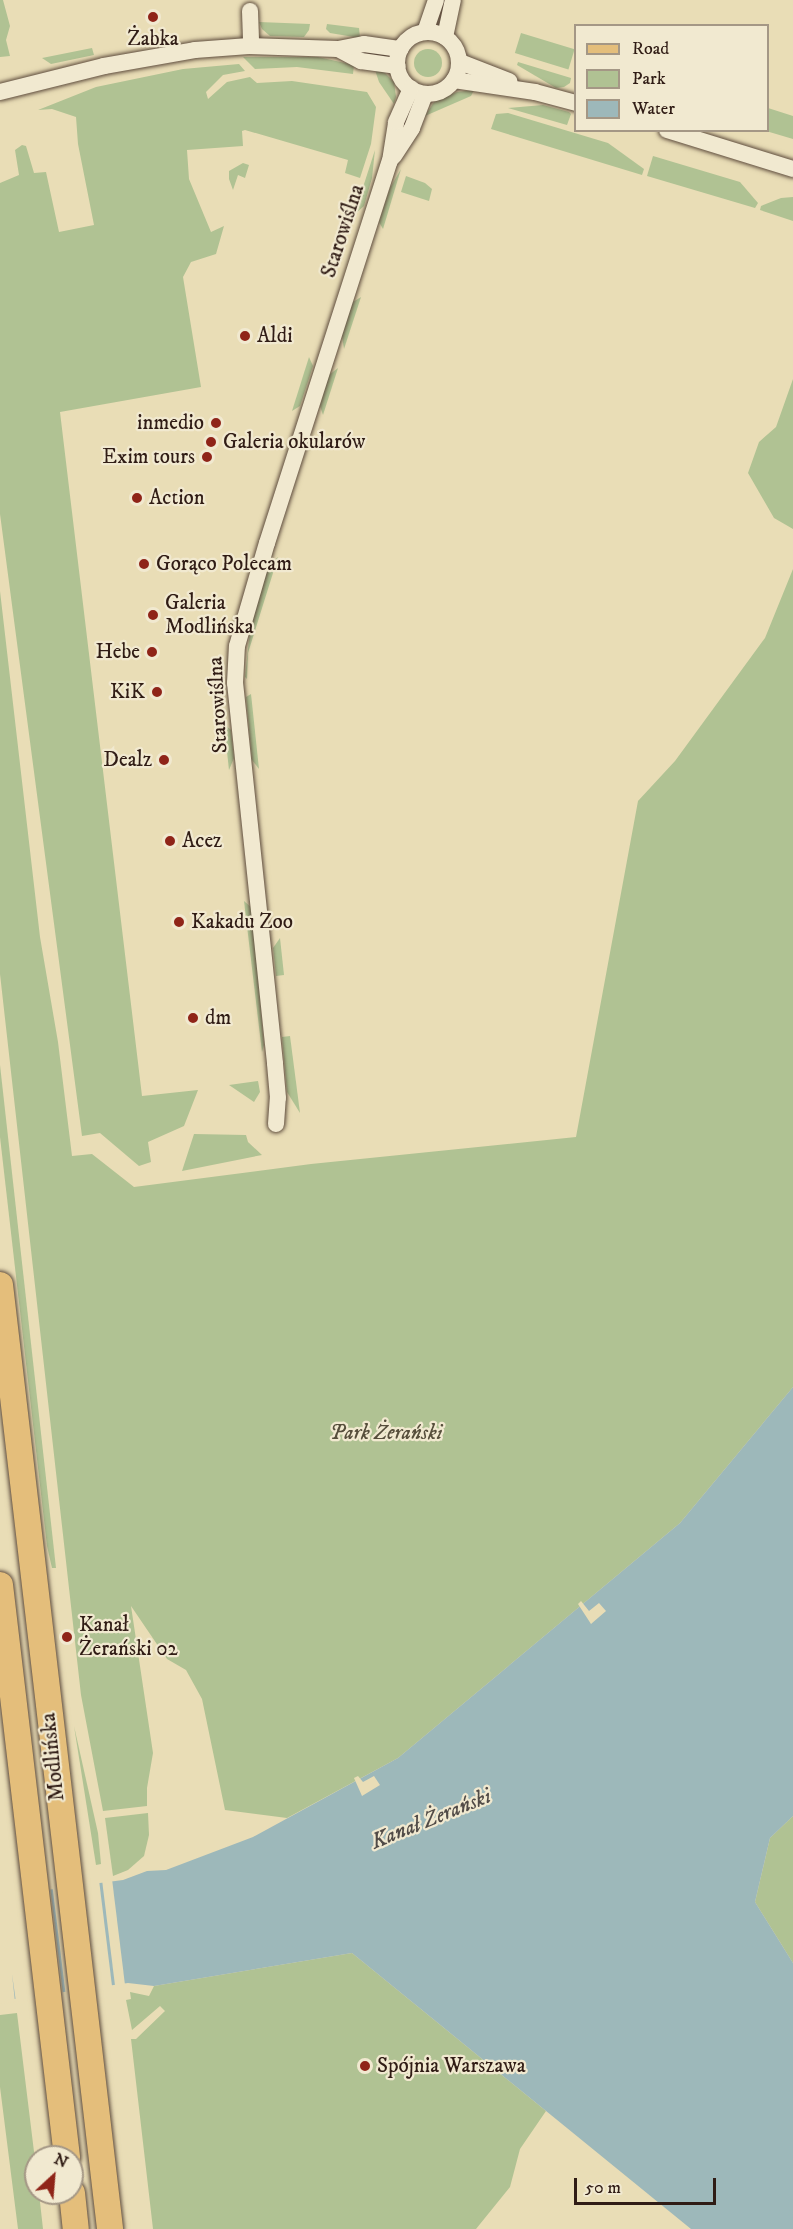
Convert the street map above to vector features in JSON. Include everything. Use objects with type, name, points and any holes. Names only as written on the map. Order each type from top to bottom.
[{"type":"main road","name":"Modlińska","points":[[0,1285],[66,1870],[110,2229]]},
{"type":"main road","name":"Modlińska","points":[[0,1585],[66,2145]]},
{"type":"main road","points":[[73,2205],[76,2229]]},
{"type":"street","points":[[425,32],[436,0]]},
{"type":"street","points":[[445,37],[453,0]]},
{"type":"street","points":[[250,11],[251,46]]},
{"type":"street","points":[[425,32],[445,37],[458,52],[459,62],[454,80],[436,93],[418,91],[400,75],[398,66],[401,49],[415,35],[425,32]]},
{"type":"street","points":[[0,92],[104,66],[195,50],[251,46],[338,49],[364,44],[401,49]]},
{"type":"street","points":[[338,49],[361,61],[398,66]]},
{"type":"street","points":[[459,62],[535,92],[574,102]]},
{"type":"street","points":[[454,80],[535,92]]},
{"type":"street","name":"Starowiślna","points":[[276,1124],[278,1098],[275,1063],[235,683],[237,646],[267,543],[390,161],[412,129],[418,91]]},
{"type":"street","points":[[673,132],[793,169]]},
{"type":"green space","points":[[0,0],[3,0],[10,26],[6,40],[10,56],[0,57]]},
{"type":"green space","points":[[259,22],[310,24],[304,37],[270,36],[262,29]]},
{"type":"green space","points":[[327,24],[359,28],[360,38],[330,33],[326,29]]},
{"type":"green space","points":[[521,33],[574,49],[568,69],[515,53]]},
{"type":"green space","points":[[92,48],[94,55],[51,64],[42,58]]},
{"type":"green space","points":[[428,49],[438,53],[442,63],[438,73],[428,77],[418,73],[414,63],[418,53]]},
{"type":"green space","points":[[243,57],[318,57],[354,65],[353,74],[297,67],[255,69]]},
{"type":"green space","points":[[518,62],[571,78],[570,83],[556,88],[517,65]]},
{"type":"green space","points":[[239,64],[245,71],[223,75],[206,92],[208,99],[227,82],[250,77],[257,83],[292,81],[367,92],[376,107],[371,144],[360,178],[345,173],[348,160],[245,130],[242,131],[243,146],[187,150],[189,179],[211,232],[224,226],[216,254],[191,262],[183,277],[201,387],[60,412],[142,1096],[198,1090],[184,1126],[148,1142],[151,1162],[139,1166],[100,1133],[82,1136],[0,514],[0,183],[19,175],[15,150],[22,145],[26,146],[34,173],[46,172],[59,232],[94,225],[78,144],[76,117],[52,109],[38,110],[96,87],[183,69]]},
{"type":"green space","points":[[375,70],[384,72],[394,82],[396,97],[394,104],[379,82]]},
{"type":"green space","points":[[474,90],[471,96],[425,116],[434,102],[457,92]]},
{"type":"green space","points":[[543,105],[569,112],[571,114],[567,125],[508,108]]},
{"type":"green space","points":[[769,108],[793,116],[793,139],[769,132]]},
{"type":"green space","points":[[508,113],[608,143],[644,169],[642,175],[491,129],[496,114]]},
{"type":"green space","points":[[375,150],[372,178],[364,206],[354,215]]},
{"type":"green space","points":[[653,156],[740,182],[758,203],[755,208],[647,176]]},
{"type":"green space","points":[[243,163],[249,165],[245,178],[238,175],[233,190],[229,171]]},
{"type":"green space","points":[[401,169],[383,229],[379,222],[390,188]]},
{"type":"green space","points":[[406,176],[425,183],[432,189],[429,201],[401,192]]},
{"type":"green space","points":[[793,197],[793,221],[760,210],[761,206],[781,198]]},
{"type":"green space","points":[[361,297],[344,349],[342,336],[353,302]]},
{"type":"green space","points":[[309,357],[313,366],[300,406],[292,411]]},
{"type":"green space","points":[[338,368],[323,415],[320,406],[329,375]]},
{"type":"green space","points":[[793,379],[793,529],[774,518],[748,473],[759,442],[776,427]]},
{"type":"green space","points":[[278,557],[248,653],[247,679],[245,677],[250,630],[269,565]]},
{"type":"green space","name":"Park Żerański","points":[[793,569],[793,1387],[680,1523],[398,1758],[287,1818],[225,1810],[202,1699],[186,1670],[167,1659],[131,1606],[153,1753],[147,1788],[147,1806],[103,1811],[81,1695],[0,974],[0,591],[40,937],[58,1042],[72,1156],[92,1154],[134,1187],[311,1164],[576,1137],[638,801],[675,761],[765,638]]},
{"type":"green space","points":[[251,694],[259,769],[252,760],[246,697]]},
{"type":"green space","points":[[224,724],[231,730],[234,758],[229,770]]},
{"type":"green space","points":[[244,901],[252,908],[264,1045],[262,1052]]},
{"type":"green space","points":[[280,938],[284,975],[276,976],[273,948]]},
{"type":"green space","points":[[290,1036],[300,1113],[287,1092],[282,1037]]},
{"type":"green space","points":[[0,1065],[56,1568],[52,1568],[47,1546],[0,1137]]},
{"type":"green space","points":[[258,1081],[260,1092],[254,1102],[229,1085]]},
{"type":"green space","points":[[194,1134],[246,1135],[248,1142],[262,1155],[182,1171]]},
{"type":"green space","points":[[74,1726],[98,1833],[101,1864],[96,1865]]},
{"type":"green space","points":[[148,1813],[149,1835],[144,1856],[128,1870],[113,1876],[105,1818]]},
{"type":"green space","points":[[793,1816],[793,1963],[755,1902],[770,1838]]},
{"type":"green space","name":"Spójnia Warszawa","points":[[352,1953],[546,2111],[520,2149],[510,2187],[476,2229],[153,2229],[131,2039],[136,2039],[165,2011],[160,2006],[132,2030],[126,2000],[131,1999],[130,1992],[149,1996],[154,1986]]},
{"type":"green space","points":[[17,2013],[33,2145],[24,2145],[24,2205],[40,2205],[43,2229],[18,2229],[0,2087],[0,2015]]},
{"type":"water","name":"Kanał Żerański","points":[[793,1387],[793,1816],[770,1838],[755,1902],[793,1963],[793,2229],[691,2229],[352,1953],[154,1986],[128,1983],[0,2001],[0,1896],[123,1880],[147,1871],[166,1870],[253,1837],[398,1758],[680,1523]]},
{"type":"pier","points":[[581,1601],[589,1611],[599,1603],[606,1611],[591,1624],[578,1604]]},
{"type":"pier","points":[[358,1776],[363,1782],[374,1776],[380,1785],[362,1796],[354,1778]]},
{"type":"pier","points":[[112,1879],[125,1986],[115,1987],[102,1880]]},
{"type":"pier","points":[[99,1880],[112,1988],[66,1994],[52,1886]]},
{"type":"pier","points":[[50,1886],[63,1995],[16,2002],[12,1974],[15,2002],[0,2004],[0,1893]]},
{"type":"place","name":"Żabka","points":[[153,17]]},
{"type":"place","name":"Aldi","points":[[245,336]]},
{"type":"place","name":"inmedio","points":[[216,423]]},
{"type":"place","name":"Galeria okularów","points":[[211,442]]},
{"type":"place","name":"Exim tours","points":[[207,457]]},
{"type":"place","name":"Action","points":[[137,498]]},
{"type":"place","name":"Gorąco Polecam","points":[[144,564]]},
{"type":"place","name":"Galeria Modlińska","points":[[153,615]]},
{"type":"place","name":"Hebe","points":[[152,652]]},
{"type":"place","name":"KiK","points":[[157,692]]},
{"type":"place","name":"Dealz","points":[[164,760]]},
{"type":"place","name":"Acez","points":[[170,841]]},
{"type":"place","name":"Kakadu Zoo","points":[[179,922]]},
{"type":"place","name":"dm","points":[[193,1018]]},
{"type":"place","name":"Kanał Żerański 02","points":[[67,1637]]},
{"type":"place","name":"Spójnia Warszawa","points":[[365,2066]]}]
